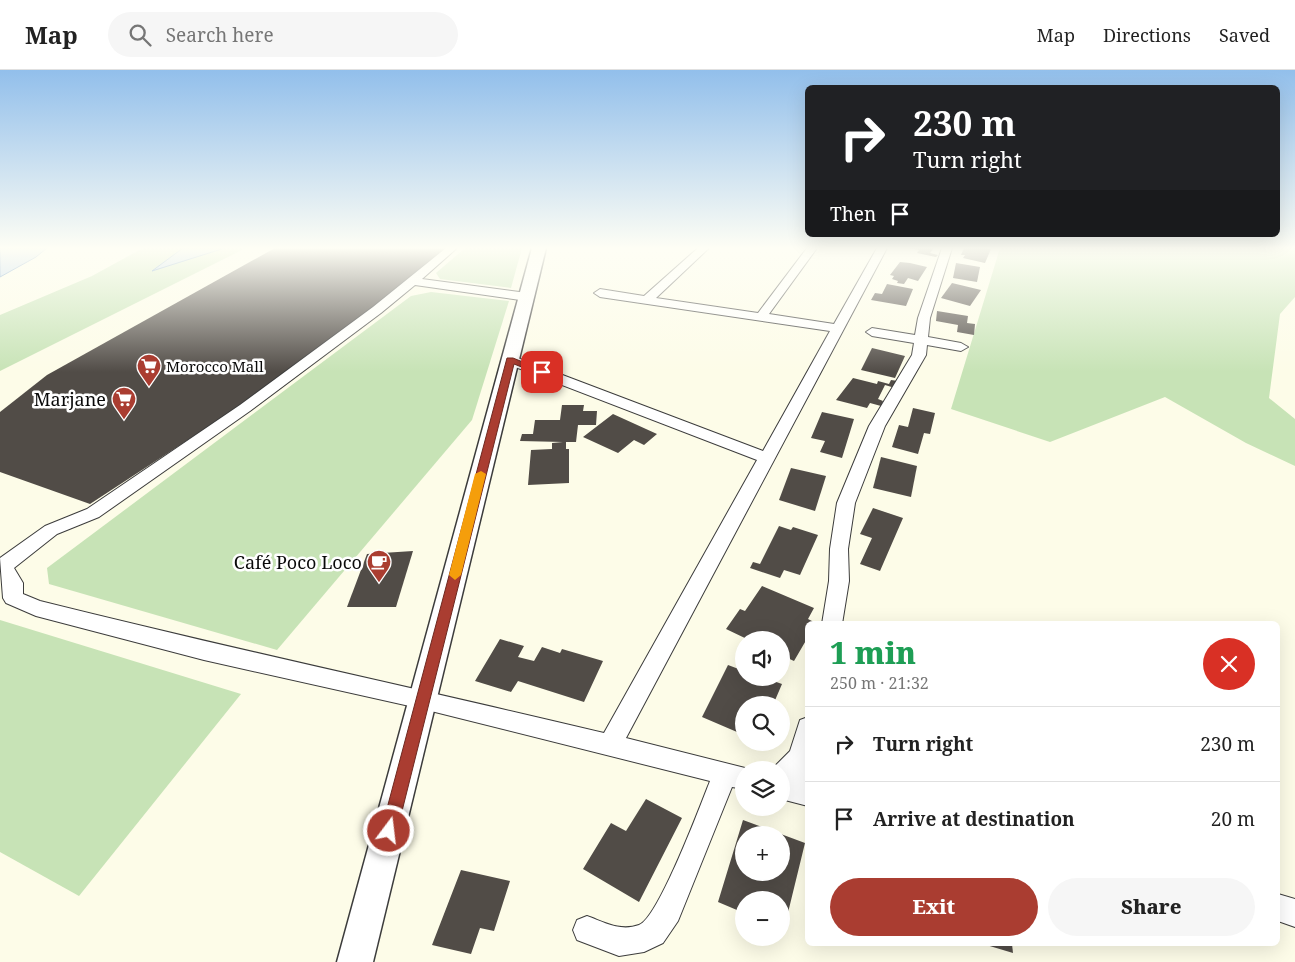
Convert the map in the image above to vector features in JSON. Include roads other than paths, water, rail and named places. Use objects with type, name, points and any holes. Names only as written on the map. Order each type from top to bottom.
[{"type":"street","points":[[403,290],[332,344],[208,434],[93,513],[52,530],[3,566],[13,582],[13,598],[36,608],[204,651],[423,699],[735,776],[708,820],[668,911],[653,932],[644,938],[619,942],[587,930]]},
{"type":"street","points":[[475,290],[527,297]]},
{"type":"street","points":[[355,962],[529,290]]},
{"type":"street","points":[[647,300],[658,290]]},
{"type":"street","points":[[761,317],[781,290]]},
{"type":"street","points":[[610,745],[858,290]]},
{"type":"street","points":[[832,621],[839,582],[842,526],[852,482],[877,426],[919,355],[924,318],[932,290]]},
{"type":"street","points":[[600,293],[836,328]]},
{"type":"street","points":[[872,332],[961,347]]},
{"type":"street","points":[[510,360],[766,458]]},
{"type":"street","points":[[805,738],[800,757],[805,773]]},
{"type":"street","points":[[790,766],[800,757]]},
{"type":"street","points":[[790,789],[805,793]]},
{"type":"street","points":[[1280,909],[1295,913]]},
{"type":"place","name":"Morocco Mall","points":[[149,387]]},
{"type":"place","name":"Marjane","points":[[124,420]]},
{"type":"place","name":"Café Poco Loco","points":[[379,583]]}]
